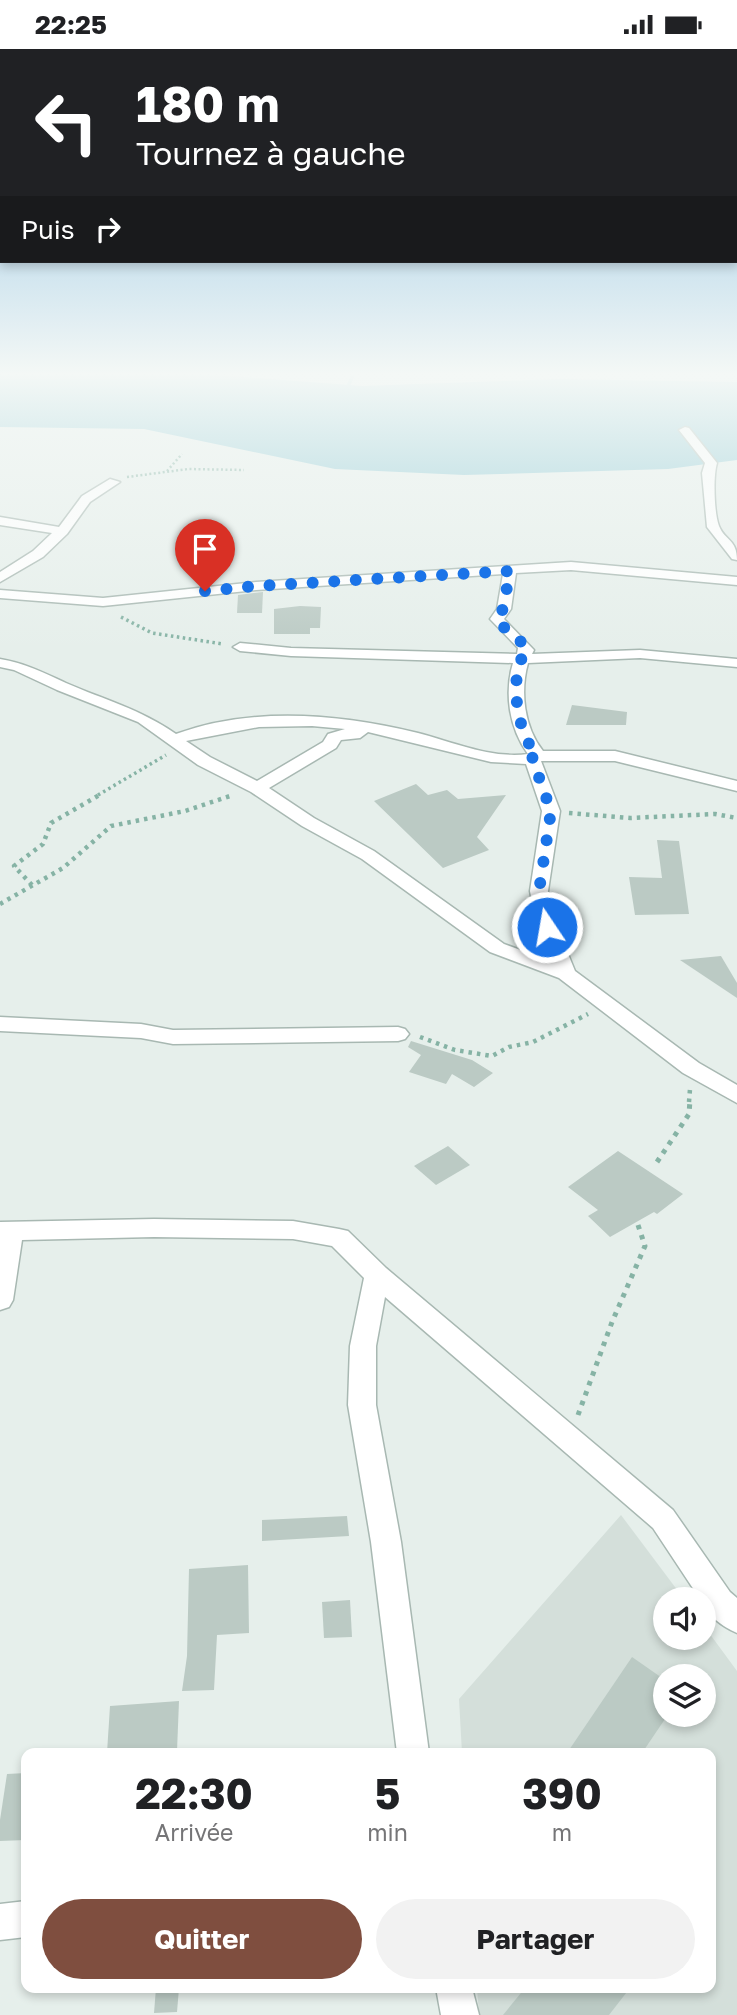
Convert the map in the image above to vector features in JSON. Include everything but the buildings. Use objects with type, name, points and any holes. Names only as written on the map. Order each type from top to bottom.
[{"type":"street","points":[[710,467],[710,514],[713,527],[737,556]]},
{"type":"street","points":[[0,578],[23,566],[62,531],[86,499],[114,482]]},
{"type":"street","points":[[0,521],[62,531]]},
{"type":"street","points":[[0,594],[103,602],[256,586],[571,566],[737,581]]},
{"type":"street","points":[[510,571],[503,609],[497,619],[506,632],[521,639],[527,650],[520,659],[515,692],[527,744],[535,757],[551,811],[539,891],[547,927],[566,974]]},
{"type":"street","points":[[240,647],[290,652],[520,659],[640,654],[737,663]]},
{"type":"street","points":[[0,663],[18,666],[62,687],[144,719],[204,761],[257,788],[308,822],[368,855],[497,948],[566,974],[691,1068],[737,1095]]},
{"type":"street","points":[[176,740],[226,726],[288,720],[327,720],[416,737],[457,751],[518,762],[535,757],[615,756],[737,786]]},
{"type":"street","points":[[257,788],[330,745],[334,737],[347,733],[354,735],[366,728]]},
{"type":"street","points":[[0,1024],[141,1031],[173,1037],[398,1034]]},
{"type":"street","points":[[0,1300],[5,1231],[154,1228],[293,1230],[339,1238],[377,1275],[663,1519],[719,1602],[737,1618]]},
{"type":"street","points":[[377,1275],[363,1346],[362,1405],[386,1542],[412,1748]]},
{"type":"street","points":[[0,1922],[21,1920]]},
{"type":"street","points":[[455,1993],[460,2015]]},
{"type":"path","points":[[166,471],[170,467]]},
{"type":"path","points":[[114,482],[131,476],[166,471],[244,470]]},
{"type":"path","points":[[113,613],[152,633],[240,647]]},
{"type":"path","points":[[32,885],[14,866],[35,854],[50,837],[51,823],[174,751],[176,740]]},
{"type":"path","points":[[0,904],[63,868],[111,826],[185,811],[257,788]]},
{"type":"path","points":[[551,811],[630,818],[715,814],[737,818]]},
{"type":"path","points":[[398,1034],[425,1038],[455,1050],[492,1056],[509,1047],[533,1042],[556,1028],[609,1005]]},
{"type":"path","points":[[657,1162],[689,1114],[691,1068]]},
{"type":"path","points":[[583,1450],[576,1421],[612,1322],[645,1246],[636,1222]]},
{"type":"shaded area","points":[[621,1515],[675,1587],[653,1587],[653,1650],[716,1650],[716,1642],[737,1671],[737,2015],[479,2015],[477,1993],[716,1993],[716,1748],[462,1748],[459,1699]]},
{"type":"water","points":[[324,467],[685,467],[464,475]]},
{"type":"route","points":[[205,591],[510,571],[503,609],[497,619],[506,632],[521,639],[527,650],[520,659],[515,692],[527,744],[538,756],[532,758],[551,811],[539,891],[547,927]]}]
